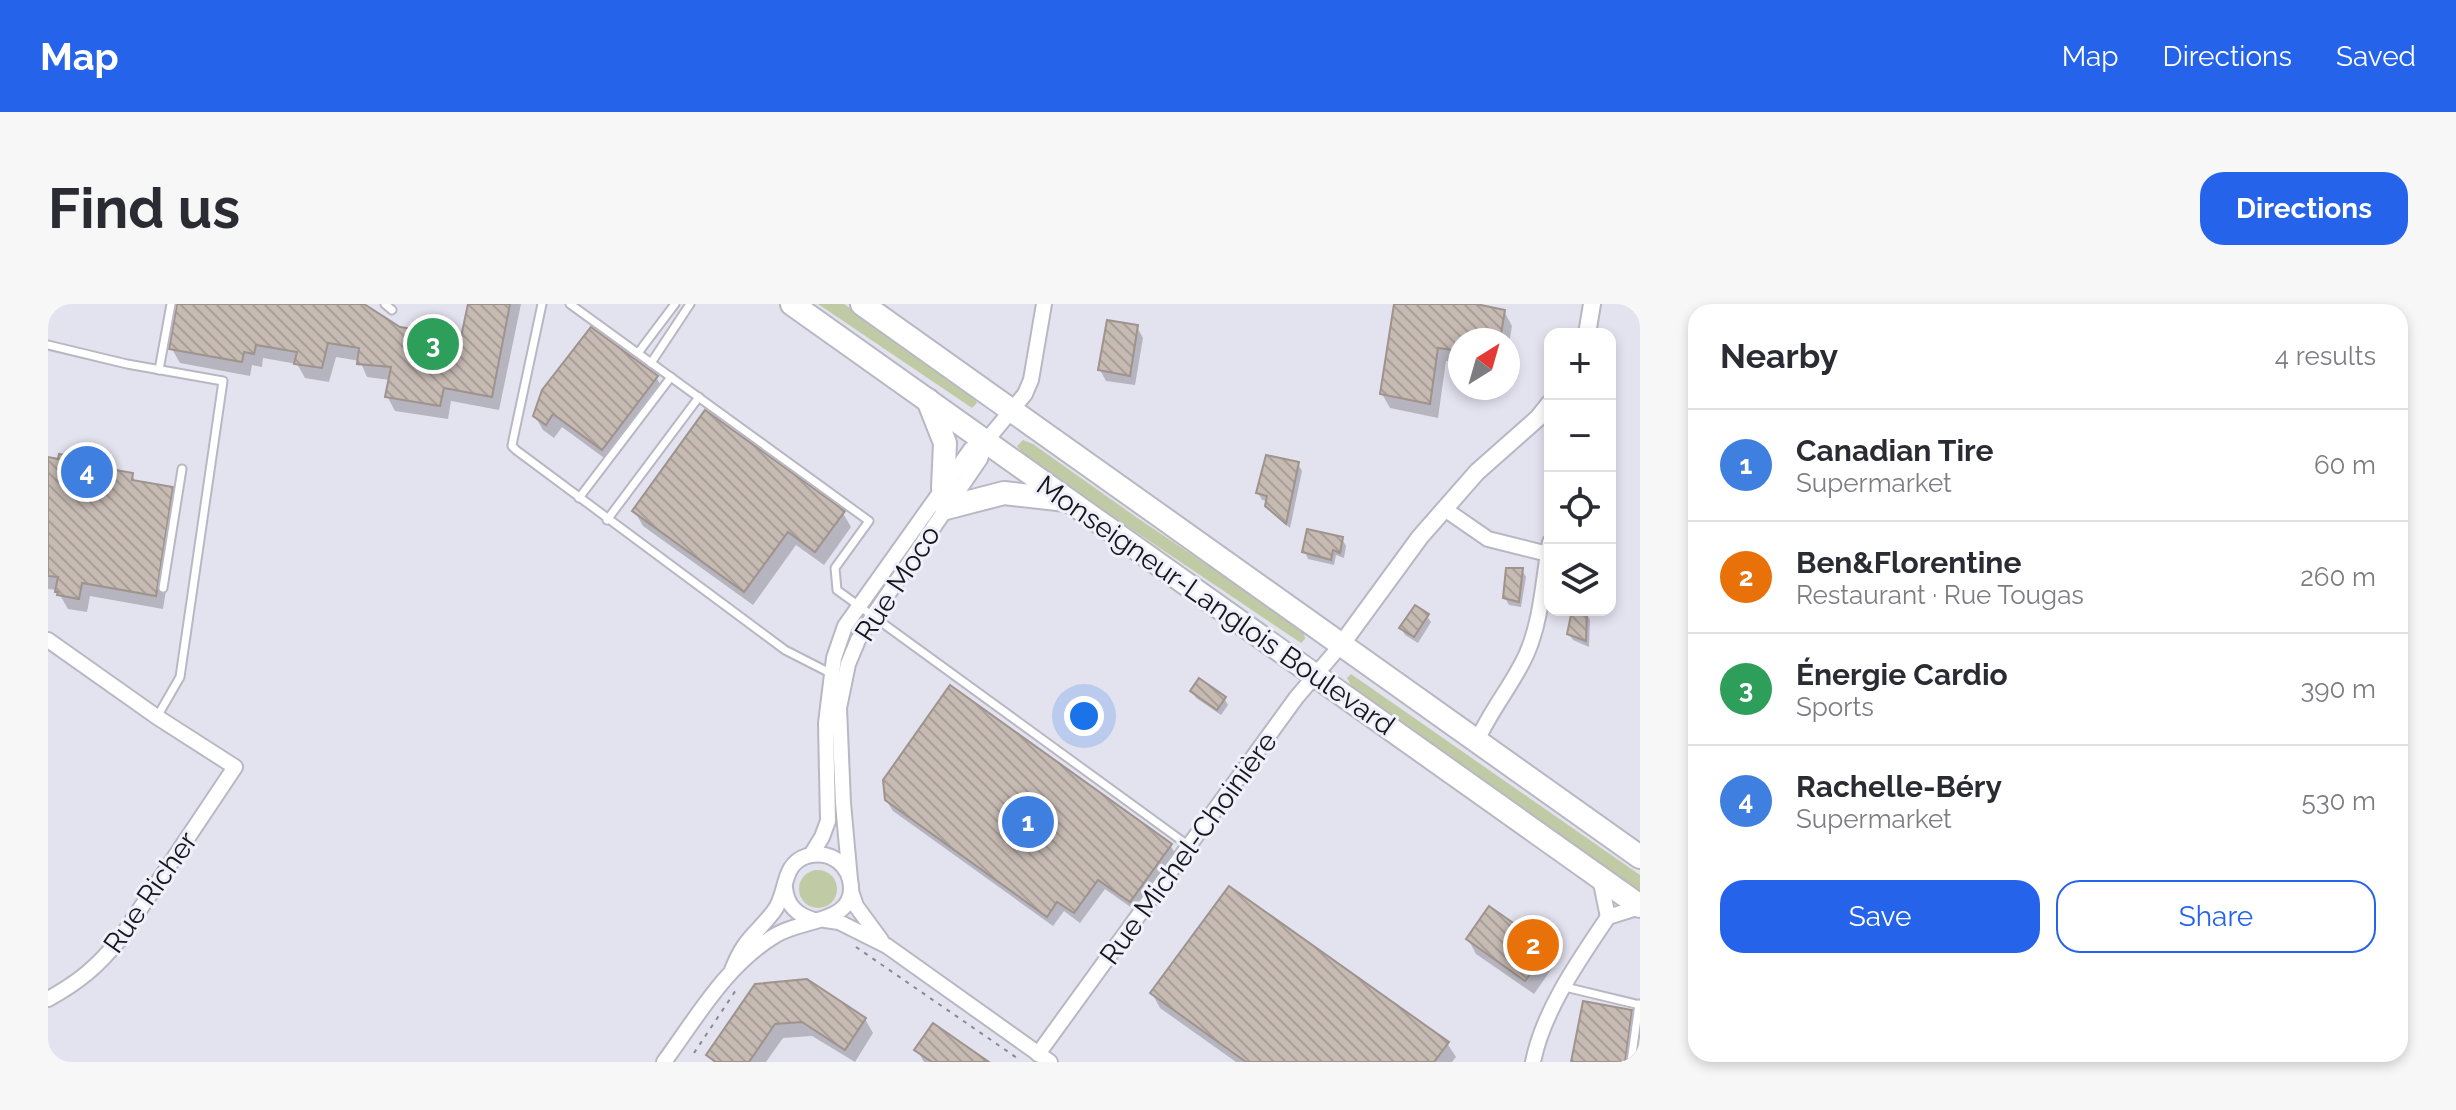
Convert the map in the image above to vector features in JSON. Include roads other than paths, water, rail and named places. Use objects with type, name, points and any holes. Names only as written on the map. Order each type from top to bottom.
[{"type":"highway","name":"Monseigneur-Langlois Boulevard","points":[[792,304],[1640,906]]},
{"type":"highway","name":"Monseigneur-Langlois Boulevard","points":[[862,304],[1640,857]]},
{"type":"highway","points":[[927,399],[945,443],[944,498],[1004,493],[1068,500]]},
{"type":"street","name":"Rue Moco","points":[[664,1062],[761,944],[780,932],[820,920],[843,909],[850,885],[843,803],[839,674],[834,658],[845,626],[859,605],[944,498],[980,459],[986,441],[1030,385],[1044,304]]},
{"type":"street","points":[[1588,328],[1592,304]]},
{"type":"street","points":[[1341,645],[1420,537],[1477,472],[1544,410]]},
{"type":"street","name":"Rue Moco","points":[[737,976],[745,942],[776,909],[794,864],[811,855],[828,821],[826,723],[839,674],[971,449],[986,441]]},
{"type":"street","points":[[1446,510],[1488,539],[1544,547]]},
{"type":"street","points":[[1477,741],[1489,714],[1527,653],[1544,581]]},
{"type":"street","points":[[48,640],[157,717]]},
{"type":"street","name":"Rue Michel-Choinière","points":[[1040,1059],[1314,674],[1341,645]]},
{"type":"street","name":"Rue Richer","points":[[48,999],[82,980],[120,939],[235,767],[157,717]]},
{"type":"street","points":[[811,855],[821,854],[840,863],[856,906],[887,946]]},
{"type":"street","points":[[1600,878],[1608,917]]},
{"type":"street","points":[[785,882],[789,903],[795,912],[839,922],[887,946],[1040,1059]]},
{"type":"street","points":[[1533,1062],[1537,1041],[1550,1009],[1608,917],[1640,906]]},
{"type":"lane","points":[[159,370],[171,304]]},
{"type":"lane","points":[[385,304],[392,310],[393,304]]},
{"type":"lane","points":[[542,304],[512,446],[607,520],[785,650],[839,674]]},
{"type":"lane","points":[[570,304],[869,521],[835,568],[837,590],[1189,846]]},
{"type":"lane","points":[[638,353],[675,304]]},
{"type":"lane","points":[[651,363],[690,304]]},
{"type":"lane","points":[[48,345],[223,381],[180,677],[157,717]]},
{"type":"lane","points":[[579,498],[671,377]]},
{"type":"lane","points":[[607,520],[699,397]]},
{"type":"lane","points":[[163,588],[182,469]]},
{"type":"lane","points":[[1565,987],[1640,1004],[1631,1062]]},
{"type":"place","name":"Énergie Cardio","points":[[433,344]]},
{"type":"place","name":"Rachelle-Béry","points":[[87,472]]},
{"type":"place","name":"Canadian Tire","points":[[1028,822]]},
{"type":"place","name":"Ben&Florentine","points":[[1533,945]]}]
